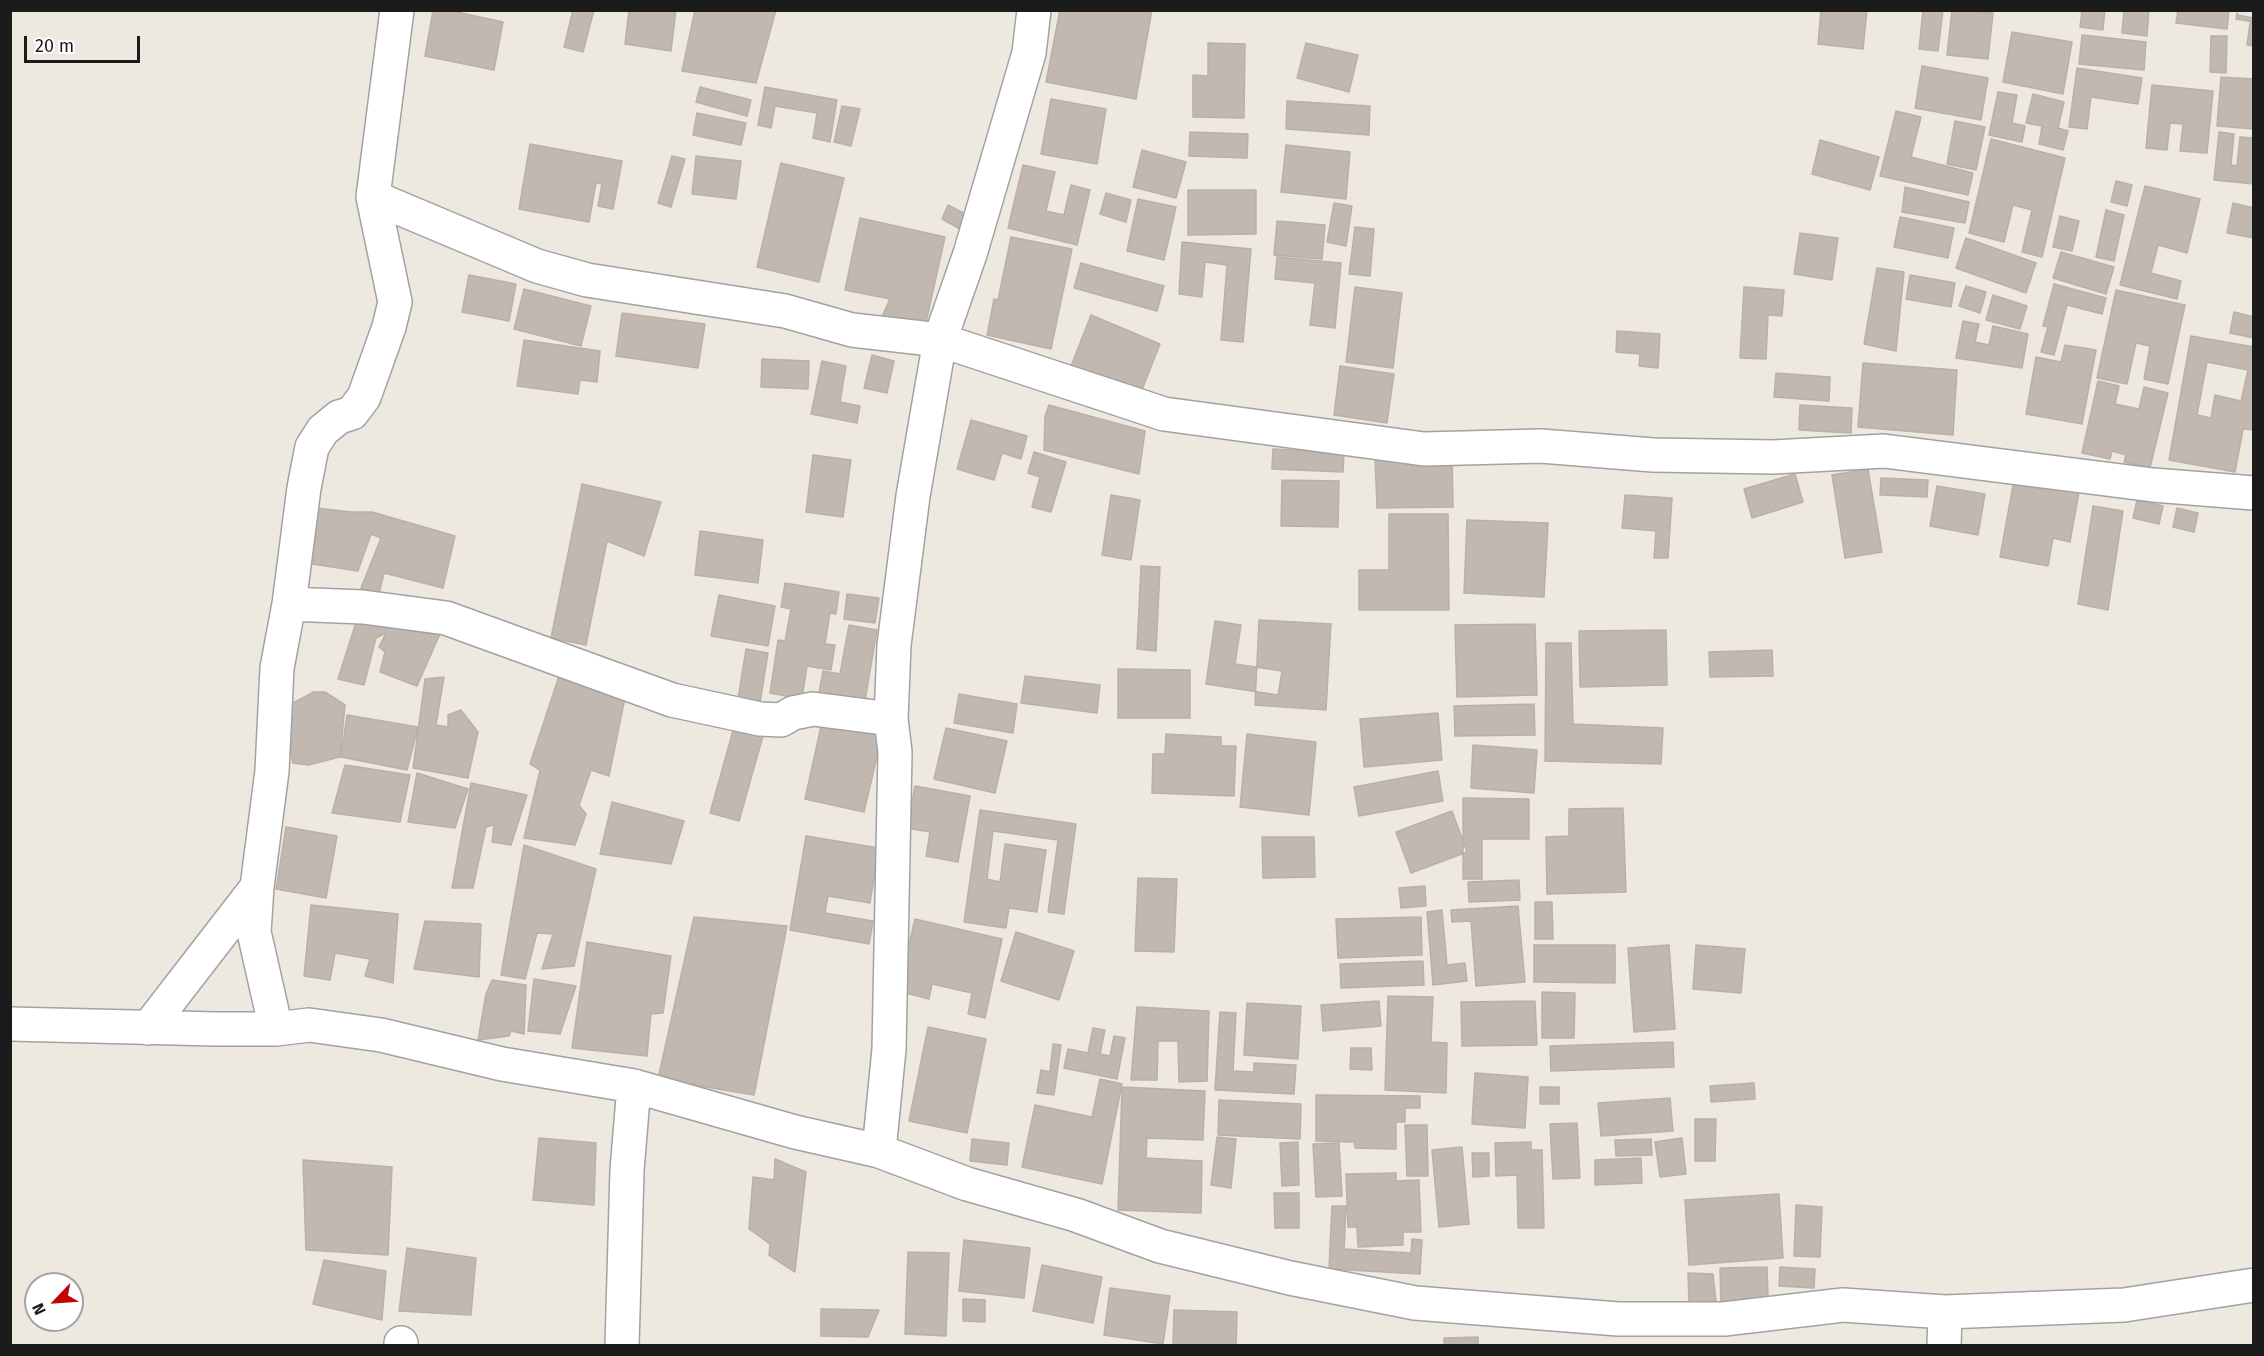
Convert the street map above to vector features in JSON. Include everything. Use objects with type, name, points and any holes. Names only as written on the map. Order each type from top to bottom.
[{"type":"street","points":[[276,1029],[254,932],[257,887],[272,771],[277,668],[289,604],[304,488],[312,447],[323,430],[339,417],[352,412],[364,397],[390,327],[395,302],[373,197],[397,10]]},
{"type":"street","points":[[879,1152],[888,1049],[895,752],[891,719],[894,645],[913,496],[940,340],[970,254],[1029,53],[1034,10]]},
{"type":"street","points":[[373,197],[537,266],[587,280],[785,311],[852,330],[940,340],[1164,414],[1424,449],[1541,446],[1653,455],[1773,457],[1884,451],[2154,485],[2253,493]]},
{"type":"street","points":[[289,604],[363,607],[446,618],[672,700],[760,719],[781,720],[793,712],[813,708],[891,719]]},
{"type":"street","points":[[148,1028],[257,887]]},
{"type":"street","points":[[10,1024],[276,1029],[309,1025],[381,1035],[502,1064],[634,1086],[795,1132],[879,1152],[967,1184],[1076,1215],[1160,1246],[1290,1278],[1415,1303],[1618,1319],[1724,1319],[1843,1305],[1945,1312],[2124,1305],[2253,1285]]},
{"type":"street","points":[[622,1346],[627,1170],[634,1086]]},
{"type":"street","points":[[1944,1346],[1945,1312]]},
{"type":"building","points":[[433,10],[447,10],[503,22],[494,70],[425,56]]},
{"type":"building","points":[[573,10],[594,10],[583,52],[564,47]]},
{"type":"building","points":[[629,10],[676,10],[671,51],[625,44]]},
{"type":"building","points":[[695,10],[776,10],[756,83],[682,71]]},
{"type":"building","points":[[1060,10],[1152,10],[1136,99],[1046,82]]},
{"type":"building","points":[[1821,10],[1867,10],[1863,49],[1818,44]]},
{"type":"building","points":[[1923,10],[1943,10],[1938,51],[1919,49]]},
{"type":"building","points":[[1952,10],[1993,13],[1988,59],[1947,55]]},
{"type":"building","points":[[2082,10],[2105,10],[2103,30],[2080,27]]},
{"type":"building","points":[[2124,10],[2149,10],[2147,36],[2122,33]]},
{"type":"building","points":[[2178,10],[2229,10],[2227,29],[2176,23]]},
{"type":"building","points":[[2238,10],[2254,10],[2254,18],[2237,15]]},
{"type":"building","points":[[2238,10],[2254,10],[2254,22],[2236,19]]},
{"type":"building","points":[[2250,23],[2254,24],[2254,46],[2247,45]]},
{"type":"building","points":[[2012,32],[2072,42],[2063,94],[2003,82]]},
{"type":"building","points":[[2082,35],[2146,42],[2144,70],[2079,64]]},
{"type":"building","points":[[2211,36],[2227,36],[2226,73],[2210,72]]},
{"type":"building","points":[[1208,43],[1245,44],[1244,118],[1193,117],[1193,75],[1208,76]]},
{"type":"building","points":[[1306,43],[1358,55],[1349,92],[1297,78]]},
{"type":"building","points":[[1922,66],[1988,78],[1981,120],[1915,108]]},
{"type":"building","points":[[2077,68],[2142,78],[2138,104],[2091,97],[2087,129],[2069,127]]},
{"type":"building","points":[[2221,77],[2254,79],[2254,129],[2217,126]]},
{"type":"building","points":[[2152,85],[2213,91],[2207,153],[2180,151],[2183,124],[2170,123],[2167,150],[2146,148]]},
{"type":"building","points":[[700,87],[751,100],[747,116],[696,102]]},
{"type":"building","points":[[765,87],[837,100],[830,142],[813,138],[817,113],[775,106],[771,128],[758,125]]},
{"type":"building","points":[[1998,92],[2017,95],[2012,123],[2025,126],[2022,142],[1989,135]]},
{"type":"building","points":[[2033,94],[2064,102],[2058,128],[2068,131],[2063,150],[2039,144],[2042,126],[2026,123]]},
{"type":"building","points":[[1051,99],[1106,109],[1097,164],[1041,154]]},
{"type":"building","points":[[1287,101],[1370,106],[1369,135],[1286,129]]},
{"type":"building","points":[[842,106],[860,109],[851,146],[834,142]]},
{"type":"building","points":[[1896,111],[1921,117],[1911,157],[1973,173],[1968,195],[1880,176]]},
{"type":"building","points":[[697,113],[746,123],[741,145],[693,135]]},
{"type":"building","points":[[1955,121],[1985,127],[1976,170],[1947,164]]},
{"type":"building","points":[[1190,132],[1248,134],[1247,158],[1189,156]]},
{"type":"building","points":[[2219,132],[2234,134],[2231,165],[2237,166],[2240,137],[2254,138],[2254,184],[2214,180]]},
{"type":"building","points":[[1991,139],[2065,158],[2042,257],[2022,252],[2032,210],[2013,205],[2004,242],[1969,233]]},
{"type":"building","points":[[1820,140],[1879,157],[1870,190],[1812,174]]},
{"type":"building","points":[[530,144],[622,161],[613,209],[598,206],[602,184],[596,183],[589,222],[519,209]]},
{"type":"building","points":[[1286,145],[1350,152],[1346,199],[1281,192]]},
{"type":"building","points":[[1142,150],[1186,162],[1176,198],[1133,187]]},
{"type":"building","points":[[672,156],[685,159],[671,207],[658,203]]},
{"type":"building","points":[[696,156],[741,161],[736,199],[692,194]]},
{"type":"building","points":[[781,163],[844,178],[819,282],[757,267]]},
{"type":"building","points":[[1023,165],[1055,172],[1046,211],[1064,215],[1071,185],[1090,190],[1077,245],[1008,228]]},
{"type":"building","points":[[2116,181],[2132,185],[2127,206],[2111,202]]},
{"type":"building","points":[[2145,186],[2200,199],[2187,253],[2158,245],[2151,273],[2181,281],[2177,299],[2120,285]]},
{"type":"building","points":[[1905,187],[1969,202],[1965,223],[1902,212]]},
{"type":"building","points":[[1188,190],[1256,190],[1256,234],[1188,235]]},
{"type":"building","points":[[1106,193],[1131,200],[1126,222],[1100,214]]},
{"type":"building","points":[[1138,199],[1176,207],[1164,260],[1127,251]]},
{"type":"building","points":[[1334,203],[1352,206],[1346,246],[1327,242]]},
{"type":"building","points":[[2233,203],[2254,208],[2254,238],[2227,233]]},
{"type":"building","points":[[948,205],[967,215],[960,229],[942,219]]},
{"type":"building","points":[[2106,210],[2124,215],[2114,261],[2096,257]]},
{"type":"building","points":[[2060,216],[2079,221],[2072,251],[2053,247]]},
{"type":"building","points":[[1900,217],[1954,228],[1948,258],[1894,247]]},
{"type":"building","points":[[860,218],[945,237],[925,327],[880,321],[890,299],[845,290]]},
{"type":"building","points":[[1277,221],[1325,225],[1322,259],[1274,255]]},
{"type":"building","points":[[1355,227],[1374,229],[1370,276],[1349,274]]},
{"type":"building","points":[[1800,233],[1838,238],[1832,280],[1794,274]]},
{"type":"building","points":[[1011,237],[1072,249],[1051,349],[987,335],[994,299],[998,300]]},
{"type":"building","points":[[1966,238],[2036,263],[2026,293],[1956,268]]},
{"type":"building","points":[[1182,242],[1251,249],[1243,342],[1221,340],[1227,265],[1205,262],[1202,297],[1179,294]]},
{"type":"building","points":[[2061,252],[2114,267],[2106,294],[2053,278]]},
{"type":"building","points":[[1277,257],[1341,263],[1335,328],[1310,325],[1315,283],[1275,279]]},
{"type":"building","points":[[1081,263],[1164,286],[1157,311],[1074,288]]},
{"type":"building","points":[[1877,268],[1904,272],[1896,351],[1864,344]]},
{"type":"building","points":[[469,275],[516,284],[509,321],[462,312]]},
{"type":"building","points":[[1910,275],[1955,283],[1951,307],[1906,299]]},
{"type":"building","points":[[2054,284],[2106,298],[2102,314],[2067,305],[2054,355],[2041,352],[2048,327],[2043,326]]},
{"type":"building","points":[[1966,286],[1986,292],[1980,313],[1959,306]]},
{"type":"building","points":[[1355,287],[1402,293],[1393,368],[1346,362]]},
{"type":"building","points":[[1744,287],[1784,290],[1782,316],[1768,315],[1766,359],[1740,358]]},
{"type":"building","points":[[524,289],[591,306],[581,346],[514,329]]},
{"type":"building","points":[[2116,290],[2185,305],[2168,384],[2144,379],[2150,346],[2136,343],[2127,384],[2097,378]]},
{"type":"building","points":[[1993,295],[2027,306],[2020,329],[1986,320]]},
{"type":"building","points":[[2234,312],[2254,317],[2254,338],[2230,333]]},
{"type":"building","points":[[622,313],[705,324],[698,368],[616,356]]},
{"type":"building","points":[[1091,315],[1160,344],[1140,395],[1071,366]]},
{"type":"building","points":[[1963,321],[1979,324],[1975,342],[1989,345],[1993,326],[2028,334],[2022,368],[1956,358]]},
{"type":"building","points":[[1617,331],[1660,334],[1658,368],[1639,366],[1640,354],[1616,352]]},
{"type":"building","points":[[2191,336],[2254,347],[2254,430],[2243,429],[2235,472],[2169,460]],"holes":[[[2207,362],[2248,370],[2241,401],[2215,395],[2211,418],[2197,415]]]},
{"type":"building","points":[[524,340],[600,351],[597,382],[580,380],[578,394],[517,386]]},
{"type":"building","points":[[2065,345],[2096,350],[2082,424],[2026,414],[2036,357],[2061,362]]},
{"type":"building","points":[[872,355],[894,361],[887,393],[864,388]]},
{"type":"building","points":[[762,359],[809,361],[808,389],[761,387]]},
{"type":"building","points":[[822,361],[846,366],[840,402],[860,406],[857,423],[811,414]]},
{"type":"building","points":[[1863,363],[1957,370],[1953,435],[1858,427]]},
{"type":"building","points":[[1340,366],[1394,374],[1387,423],[1334,415]]},
{"type":"building","points":[[1776,373],[1830,377],[1829,401],[1774,397]]},
{"type":"building","points":[[2098,381],[2119,386],[2115,404],[2139,409],[2144,387],[2168,393],[2150,468],[2124,462],[2126,455],[2112,451],[2110,459],[2082,453]]},
{"type":"building","points":[[1049,405],[1145,431],[1139,474],[1044,450],[1045,416]]},
{"type":"building","points":[[1800,405],[1852,408],[1851,433],[1799,430]]},
{"type":"building","points":[[971,420],[1027,436],[1021,459],[1002,453],[994,480],[957,469]]},
{"type":"building","points":[[1273,449],[1344,453],[1343,472],[1272,469]]},
{"type":"building","points":[[1034,452],[1066,462],[1051,512],[1032,507],[1040,477],[1028,473]]},
{"type":"building","points":[[813,455],[851,460],[843,517],[806,512]]},
{"type":"building","points":[[1452,456],[1453,507],[1377,508],[1375,457]]},
{"type":"building","points":[[1868,469],[1882,552],[1845,558],[1832,475]]},
{"type":"building","points":[[1795,474],[1803,502],[1752,518],[1744,489]]},
{"type":"building","points":[[1881,478],[1928,480],[1927,497],[1880,495]]},
{"type":"building","points":[[1282,480],[1339,481],[1338,527],[1281,526]]},
{"type":"building","points":[[2014,480],[2079,492],[2070,542],[2053,538],[2048,566],[2000,557]]},
{"type":"building","points":[[582,484],[661,502],[644,556],[607,541],[586,645],[551,638]]},
{"type":"building","points":[[1937,486],[1985,494],[1978,535],[1930,526]]},
{"type":"building","points":[[1111,495],[1140,500],[1131,560],[1102,555]]},
{"type":"building","points":[[1625,495],[1672,498],[1668,558],[1654,558],[1656,531],[1622,528]]},
{"type":"building","points":[[2137,500],[2163,506],[2159,524],[2133,518]]},
{"type":"building","points":[[2093,506],[2123,511],[2108,610],[2078,604]]},
{"type":"building","points":[[307,507],[372,512],[455,536],[443,588],[384,573],[379,594],[361,588],[381,538],[371,534],[358,571],[299,562]]},
{"type":"building","points":[[2177,508],[2198,513],[2194,532],[2173,527]]},
{"type":"building","points":[[1389,514],[1448,514],[1449,610],[1359,610],[1359,570],[1389,570]]},
{"type":"building","points":[[1467,520],[1548,523],[1544,597],[1464,593]]},
{"type":"building","points":[[700,531],[763,540],[758,583],[695,575]]},
{"type":"building","points":[[1141,566],[1160,567],[1156,651],[1137,649]]},
{"type":"building","points":[[785,583],[839,592],[836,614],[830,613],[825,644],[835,645],[831,670],[807,666],[802,699],[770,693],[778,640],[785,641],[791,609],[781,607]]},
{"type":"building","points":[[847,594],[879,598],[875,623],[844,619]]},
{"type":"building","points":[[719,595],[775,606],[768,646],[711,636]]},
{"type":"building","points":[[358,616],[440,634],[417,686],[380,672],[385,652],[379,647],[386,633],[376,638],[364,685],[338,679]]},
{"type":"building","points":[[1259,620],[1331,624],[1326,710],[1255,705]]},
{"type":"building","points":[[1215,621],[1241,625],[1235,664],[1282,671],[1278,695],[1206,684]]},
{"type":"building","points":[[1535,624],[1537,695],[1457,697],[1455,625]]},
{"type":"building","points":[[849,625],[877,630],[864,707],[818,698],[823,671],[840,674]]},
{"type":"building","points":[[1666,630],[1667,685],[1580,687],[1579,631]]},
{"type":"building","points":[[1546,643],[1571,643],[1573,724],[1663,728],[1661,764],[1545,761]]},
{"type":"building","points":[[746,649],[768,653],[759,709],[737,705]]},
{"type":"building","points":[[1772,650],[1773,676],[1710,677],[1709,652]]},
{"type":"building","points":[[1118,669],[1190,670],[1190,718],[1118,718]]},
{"type":"building","points":[[559,676],[625,698],[609,776],[591,770],[579,805],[586,814],[575,845],[524,838],[540,770],[530,764]]},
{"type":"building","points":[[1025,676],[1100,685],[1097,713],[1021,703]]},
{"type":"building","points":[[444,677],[436,725],[448,727],[448,715],[461,710],[478,732],[468,778],[413,768],[425,679]]},
{"type":"building","points":[[314,692],[325,692],[345,705],[340,757],[308,765],[293,763],[291,753],[285,747],[289,705]]},
{"type":"building","points":[[959,694],[1017,704],[1013,733],[954,723]]},
{"type":"building","points":[[1534,704],[1535,735],[1455,736],[1454,706]]},
{"type":"building","points":[[1438,713],[1442,760],[1364,767],[1360,719]]},
{"type":"building","points":[[347,715],[418,727],[407,770],[341,757]]},
{"type":"building","points":[[823,717],[883,731],[864,812],[805,799]]},
{"type":"building","points":[[734,727],[763,736],[739,821],[710,813]]},
{"type":"building","points":[[946,728],[1007,741],[995,793],[934,779]]},
{"type":"building","points":[[1166,734],[1221,737],[1221,746],[1236,746],[1234,796],[1152,793],[1153,754],[1165,754]]},
{"type":"building","points":[[1247,734],[1316,742],[1309,815],[1240,807]]},
{"type":"building","points":[[1473,745],[1537,750],[1534,793],[1471,788]]},
{"type":"building","points":[[345,765],[410,775],[400,822],[332,813]]},
{"type":"building","points":[[1438,771],[1443,801],[1359,816],[1354,787]]},
{"type":"building","points":[[417,773],[468,789],[455,828],[408,822]]},
{"type":"building","points":[[471,783],[527,795],[511,845],[492,842],[494,825],[486,827],[473,888],[452,888]]},
{"type":"building","points":[[915,786],[970,796],[958,862],[926,856],[930,832],[907,828]]},
{"type":"building","points":[[1463,798],[1529,799],[1529,839],[1482,839],[1482,879],[1463,879]]},
{"type":"building","points":[[612,802],[684,821],[671,864],[600,854]]},
{"type":"building","points":[[1623,808],[1626,892],[1547,894],[1546,837],[1569,836],[1569,809]]},
{"type":"building","points":[[980,810],[1076,824],[1064,914],[1048,912],[1058,840],[993,831],[987,879],[1000,882],[1005,844],[1046,850],[1037,912],[1009,908],[1006,928],[964,922]]},
{"type":"building","points":[[1452,811],[1467,852],[1411,873],[1396,832]]},
{"type":"building","points":[[286,827],[337,836],[326,898],[276,889]]},
{"type":"building","points":[[806,836],[879,848],[870,903],[828,896],[825,913],[873,921],[869,944],[790,930]]},
{"type":"building","points":[[1262,837],[1314,837],[1315,877],[1263,878]]},
{"type":"building","points":[[524,845],[596,869],[574,966],[542,969],[553,934],[537,933],[525,979],[501,975]]},
{"type":"building","points":[[1138,878],[1177,879],[1174,952],[1135,951]]},
{"type":"building","points":[[1519,880],[1520,900],[1469,902],[1468,882]]},
{"type":"building","points":[[1425,886],[1426,906],[1401,908],[1399,888]]},
{"type":"building","points":[[1535,902],[1552,902],[1553,939],[1535,939]]},
{"type":"building","points":[[311,905],[398,914],[393,983],[365,976],[370,959],[335,953],[330,980],[304,976]]},
{"type":"building","points":[[1518,906],[1525,982],[1476,986],[1471,921],[1452,922],[1451,910]]},
{"type":"building","points":[[1442,910],[1447,965],[1465,963],[1467,981],[1433,985],[1427,912]]},
{"type":"building","points":[[694,917],[787,926],[754,1095],[658,1079]]},
{"type":"building","points":[[1421,917],[1422,955],[1338,958],[1336,919]]},
{"type":"building","points":[[915,919],[1002,939],[985,1018],[968,1014],[972,993],[932,984],[929,999],[898,991]]},
{"type":"building","points":[[425,921],[481,924],[479,977],[414,969]]},
{"type":"building","points":[[1016,932],[1074,951],[1059,1000],[1001,981]]},
{"type":"building","points":[[587,942],[671,956],[663,1013],[651,1014],[647,1056],[572,1048]]},
{"type":"building","points":[[1534,945],[1615,945],[1615,983],[1534,982]]},
{"type":"building","points":[[1669,945],[1675,1029],[1634,1032],[1628,948]]},
{"type":"building","points":[[1696,945],[1745,949],[1741,993],[1693,989]]},
{"type":"building","points":[[1423,961],[1424,985],[1341,988],[1340,964]]},
{"type":"building","points":[[534,979],[576,986],[560,1034],[528,1031]]},
{"type":"building","points":[[492,980],[526,985],[524,1034],[511,1031],[509,1036],[478,1040],[486,994]]},
{"type":"building","points":[[1542,992],[1575,993],[1574,1038],[1542,1038]]},
{"type":"building","points":[[1388,996],[1433,997],[1431,1042],[1447,1043],[1446,1093],[1385,1090]]},
{"type":"building","points":[[1379,1001],[1381,1026],[1323,1031],[1321,1005]]},
{"type":"building","points":[[1535,1001],[1537,1045],[1462,1046],[1461,1002]]},
{"type":"building","points":[[1247,1003],[1301,1006],[1298,1059],[1244,1055]]},
{"type":"building","points":[[1137,1007],[1209,1011],[1207,1081],[1179,1082],[1178,1041],[1158,1041],[1157,1080],[1131,1080]]},
{"type":"building","points":[[1220,1012],[1236,1013],[1233,1071],[1254,1072],[1254,1063],[1296,1065],[1294,1094],[1215,1090]]},
{"type":"building","points":[[928,1027],[986,1039],[967,1133],[909,1121]]},
{"type":"building","points":[[1093,1028],[1105,1030],[1100,1054],[1110,1056],[1114,1036],[1125,1038],[1117,1079],[1064,1068],[1068,1049],[1088,1053]]},
{"type":"building","points":[[1673,1042],[1674,1067],[1551,1071],[1550,1046]]},
{"type":"building","points":[[1053,1044],[1061,1045],[1054,1095],[1037,1093],[1041,1070],[1050,1072]]},
{"type":"building","points":[[1351,1048],[1371,1048],[1372,1070],[1350,1069]]},
{"type":"building","points":[[1475,1073],[1528,1077],[1525,1128],[1472,1124]]},
{"type":"building","points":[[1100,1079],[1122,1084],[1102,1184],[1022,1167],[1035,1105],[1092,1117]]},
{"type":"building","points":[[1754,1083],[1755,1099],[1711,1102],[1710,1086]]},
{"type":"building","points":[[1122,1087],[1205,1091],[1203,1140],[1147,1138],[1146,1158],[1202,1161],[1201,1213],[1118,1210]]},
{"type":"building","points":[[1540,1087],[1559,1087],[1559,1104],[1540,1104]]},
{"type":"building","points":[[1316,1095],[1420,1096],[1420,1108],[1405,1108],[1405,1122],[1396,1122],[1396,1149],[1355,1148],[1354,1142],[1316,1141]]},
{"type":"building","points":[[1670,1098],[1673,1131],[1601,1136],[1598,1103]]},
{"type":"building","points":[[1219,1100],[1301,1104],[1300,1139],[1218,1135]]},
{"type":"building","points":[[1695,1119],[1716,1119],[1715,1161],[1695,1161]]},
{"type":"building","points":[[1577,1123],[1580,1178],[1553,1179],[1550,1124]]},
{"type":"building","points":[[1405,1125],[1427,1125],[1428,1176],[1407,1176]]},
{"type":"building","points":[[1217,1137],[1236,1139],[1231,1188],[1211,1185]]},
{"type":"building","points":[[539,1138],[596,1143],[594,1205],[533,1200]]},
{"type":"building","points":[[1682,1138],[1686,1174],[1660,1177],[1655,1142]]},
{"type":"building","points":[[972,1139],[1009,1143],[1007,1165],[970,1161]]},
{"type":"building","points":[[1651,1139],[1652,1155],[1616,1156],[1615,1140]]},
{"type":"building","points":[[1298,1142],[1299,1185],[1282,1186],[1280,1143]]},
{"type":"building","points":[[1531,1142],[1531,1150],[1542,1150],[1544,1228],[1518,1228],[1517,1175],[1496,1176],[1495,1143]]},
{"type":"building","points":[[1339,1143],[1342,1196],[1316,1197],[1313,1144]]},
{"type":"building","points":[[1462,1147],[1469,1224],[1439,1227],[1432,1150]]},
{"type":"building","points":[[1472,1153],[1489,1153],[1489,1176],[1473,1177]]},
{"type":"building","points":[[1641,1158],[1642,1183],[1595,1185],[1595,1160]]},
{"type":"building","points":[[775,1159],[806,1172],[795,1272],[769,1255],[770,1244],[749,1229],[753,1177],[774,1180]]},
{"type":"building","points":[[303,1160],[392,1167],[388,1255],[306,1250]]},
{"type":"building","points":[[1396,1173],[1396,1181],[1419,1180],[1421,1232],[1403,1232],[1403,1245],[1358,1247],[1357,1227],[1348,1227],[1346,1174]]},
{"type":"building","points":[[1274,1193],[1299,1193],[1299,1228],[1275,1228]]},
{"type":"building","points":[[1779,1194],[1783,1258],[1689,1265],[1685,1200]]},
{"type":"building","points":[[1796,1205],[1822,1207],[1820,1257],[1794,1256]]},
{"type":"building","points":[[1332,1206],[1346,1206],[1344,1249],[1411,1253],[1412,1239],[1422,1240],[1420,1274],[1329,1269]]},
{"type":"building","points":[[964,1240],[1030,1248],[1024,1298],[959,1291]]},
{"type":"building","points":[[407,1248],[476,1258],[471,1315],[399,1311]]},
{"type":"building","points":[[908,1252],[949,1253],[946,1336],[905,1334]]},
{"type":"building","points":[[324,1260],[386,1271],[382,1320],[313,1304]]},
{"type":"building","points":[[1042,1265],[1102,1277],[1093,1323],[1033,1311]]},
{"type":"building","points":[[1767,1267],[1768,1298],[1741,1299],[1741,1306],[1721,1307],[1720,1268]]},
{"type":"building","points":[[1780,1267],[1815,1269],[1814,1288],[1779,1286]]},
{"type":"building","points":[[1688,1273],[1713,1274],[1716,1302],[1689,1304]]},
{"type":"building","points":[[1110,1288],[1170,1296],[1163,1344],[1104,1335]]},
{"type":"building","points":[[963,1299],[985,1300],[985,1322],[963,1321]]},
{"type":"building","points":[[821,1309],[879,1310],[868,1337],[821,1336]]},
{"type":"building","points":[[1174,1310],[1237,1312],[1236,1346],[1173,1346]]},
{"type":"building","points":[[1478,1337],[1478,1346],[1444,1346],[1444,1338]]}]
